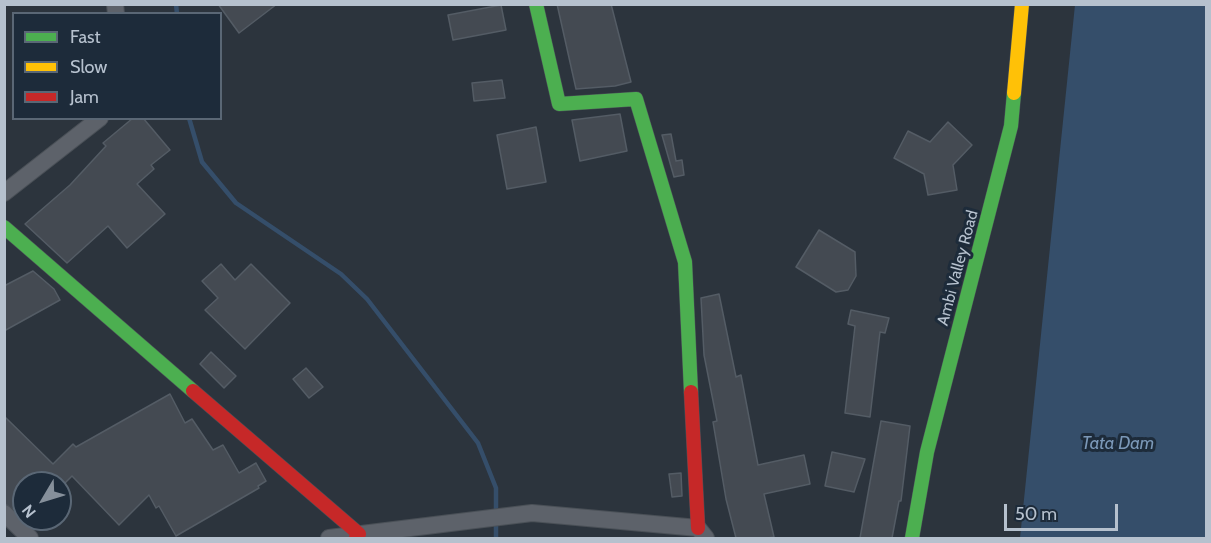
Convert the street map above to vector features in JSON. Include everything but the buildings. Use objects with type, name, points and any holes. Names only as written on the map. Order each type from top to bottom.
[{"type":"street","points":[[329,538],[532,513],[702,533],[685,262],[636,99],[559,104],[536,4]]},
{"type":"street","name":"Ambi Valley Road","points":[[912,538],[927,452],[1011,126],[1022,4]]},
{"type":"street","points":[[4,194],[97,120]]},
{"type":"street","points":[[4,227],[358,536]]},
{"type":"street","points":[[4,513],[30,538]]},
{"type":"water","name":"Tata Dam","points":[[1075,5],[1206,5],[1206,538],[1020,538]]},
{"type":"waterway","points":[[176,4],[177,12]]},
{"type":"waterway","points":[[190,120],[202,162],[236,203],[341,274],[367,299],[478,443],[496,488],[496,538]]},
{"type":"traffic: fast","points":[[536,4],[559,104],[636,99],[685,262],[691,392]]},
{"type":"traffic: fast","points":[[912,538],[927,452],[1011,126],[1014,93]]},
{"type":"traffic: fast","points":[[4,227],[193,391]]},
{"type":"traffic: slow","points":[[1014,93],[1022,4]]},
{"type":"traffic: jam","points":[[193,391],[359,534],[356,538]]},
{"type":"traffic: jam","points":[[691,392],[698,528]]}]
